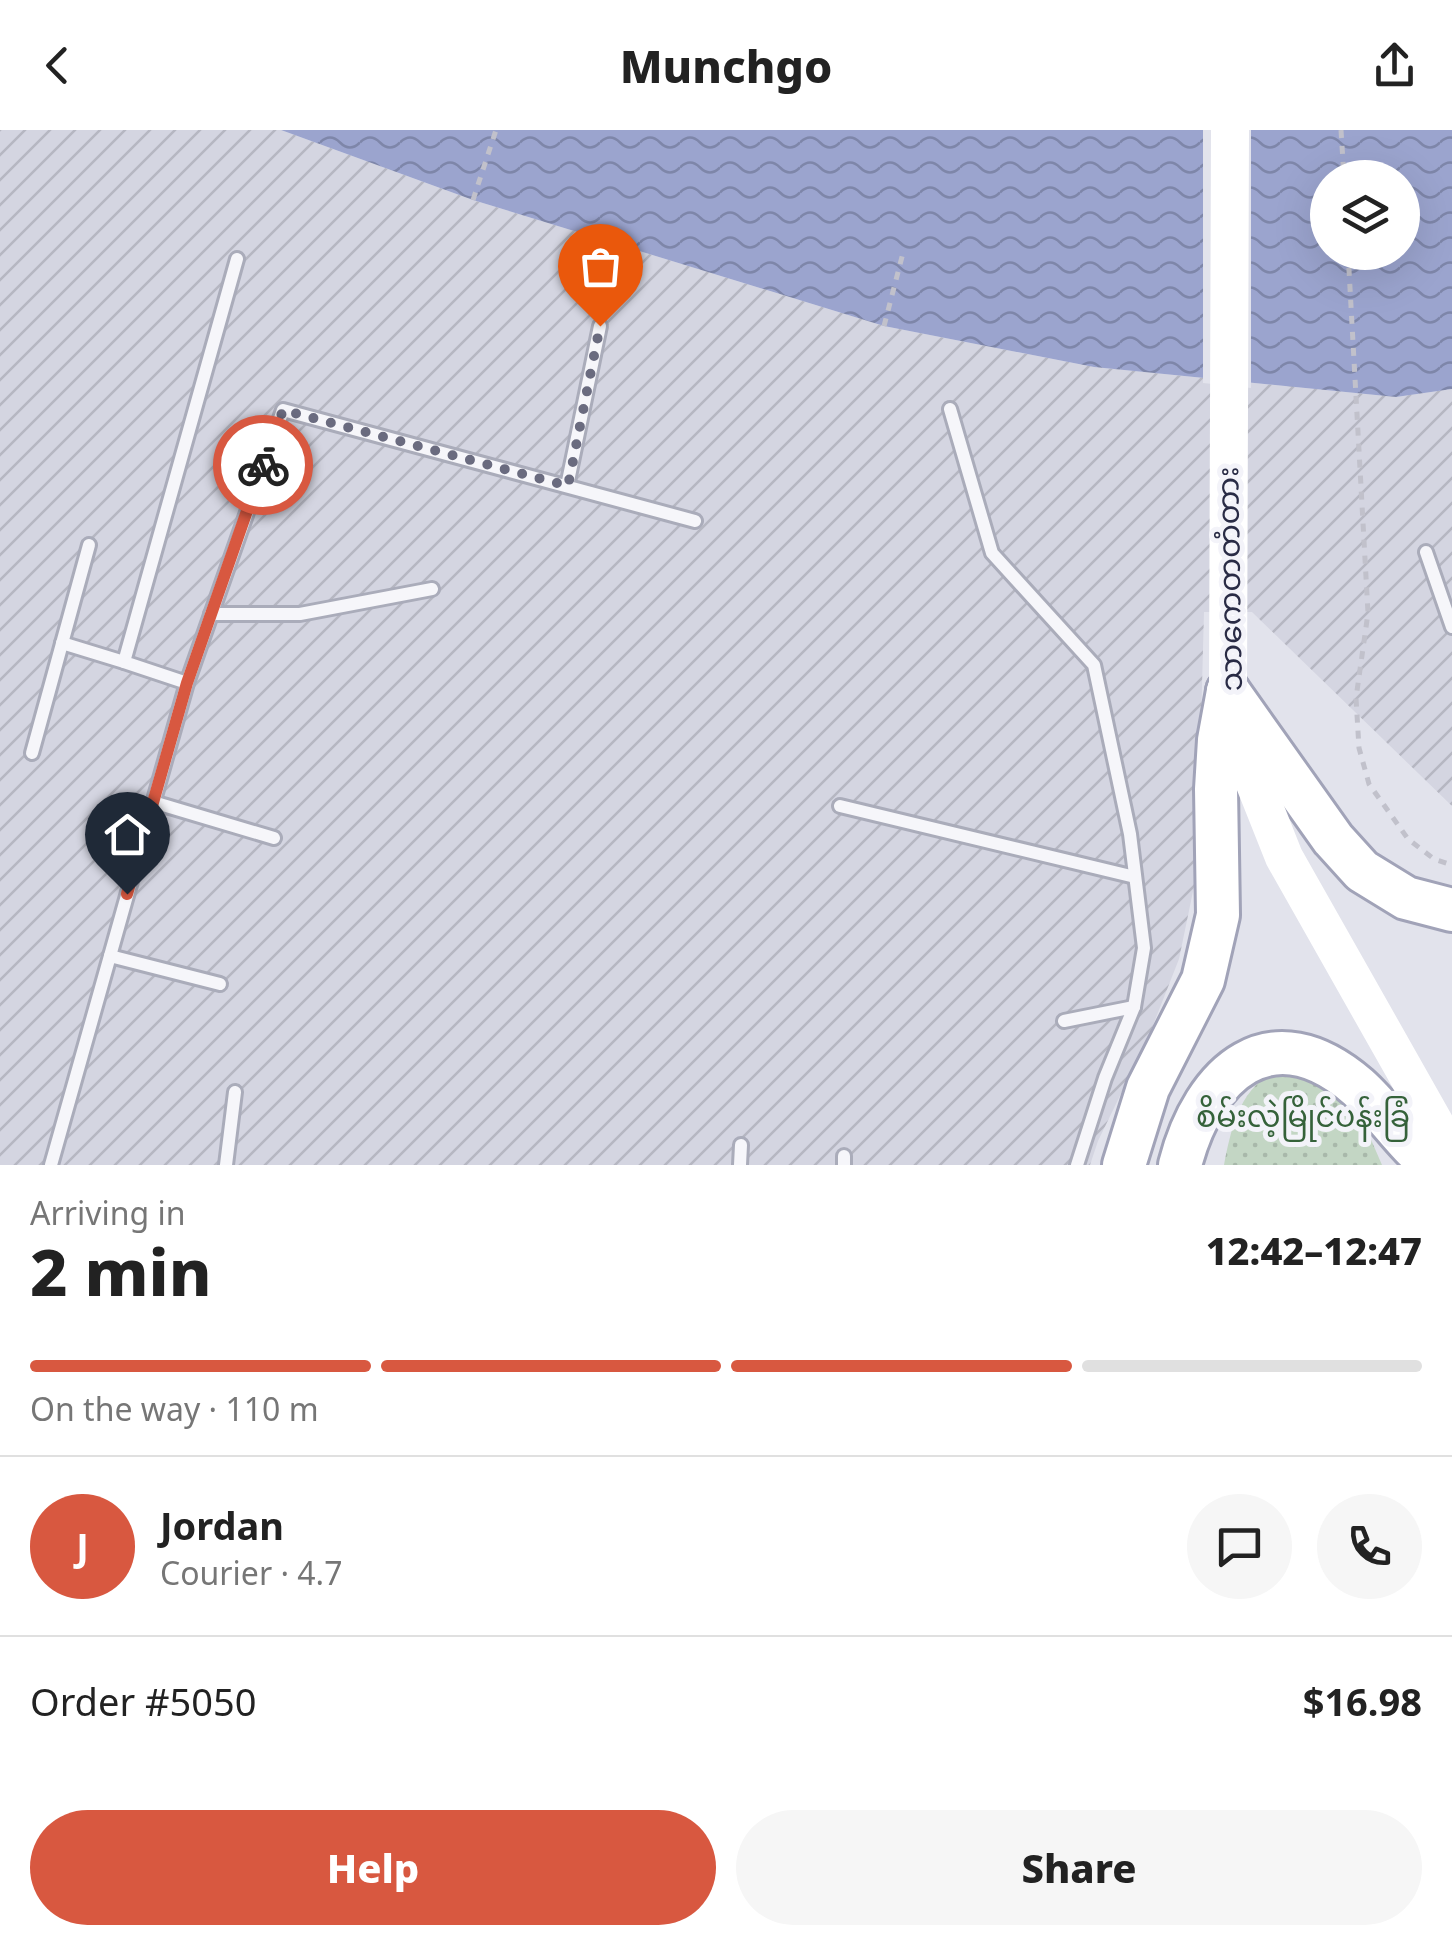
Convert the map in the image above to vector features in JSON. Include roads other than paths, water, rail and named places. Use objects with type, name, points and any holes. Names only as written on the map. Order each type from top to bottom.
[{"type":"main road","name":"သာကေတတံတား","points":[[1230,130],[1228,692],[1253,779],[1284,858],[1452,1154]]},
{"type":"main road","points":[[1228,692],[1333,839],[1362,871],[1406,898],[1452,910]]},
{"type":"main road","points":[[1124,1165],[1148,1088],[1203,980],[1218,915],[1216,789],[1219,740],[1228,692]]},
{"type":"main road","points":[[1180,1165],[1187,1139],[1230,1071],[1255,1056],[1274,1053],[1308,1056],[1345,1077],[1433,1165]]},
{"type":"lane","points":[[124,662],[236,259]]},
{"type":"lane","points":[[568,486],[600,326]]},
{"type":"lane","points":[[950,409],[992,553],[1094,665],[1130,834],[1144,948],[1134,1006],[1105,1078],[1078,1165]]},
{"type":"lane","points":[[51,1165],[187,683],[283,410],[695,521]]},
{"type":"lane","points":[[32,752],[89,545]]},
{"type":"lane","points":[[1426,552],[1452,627]]},
{"type":"lane","points":[[211,614],[300,614],[432,589]]},
{"type":"lane","points":[[62,644],[187,683]]},
{"type":"lane","points":[[154,802],[274,838]]},
{"type":"lane","points":[[840,806],[1135,877]]},
{"type":"lane","points":[[110,956],[220,984]]},
{"type":"lane","points":[[1064,1021],[1134,1006]]},
{"type":"lane","points":[[226,1165],[235,1092]]},
{"type":"lane","points":[[740,1165],[741,1145]]},
{"type":"water","points":[[281,130],[1452,130],[1452,389],[1396,397],[1094,367],[884,326],[473,200]]},
{"type":"park label","name":"စိမ်းလဲ့မြိုင်ပန်းခြံ","points":[[1303,1117]]}]
